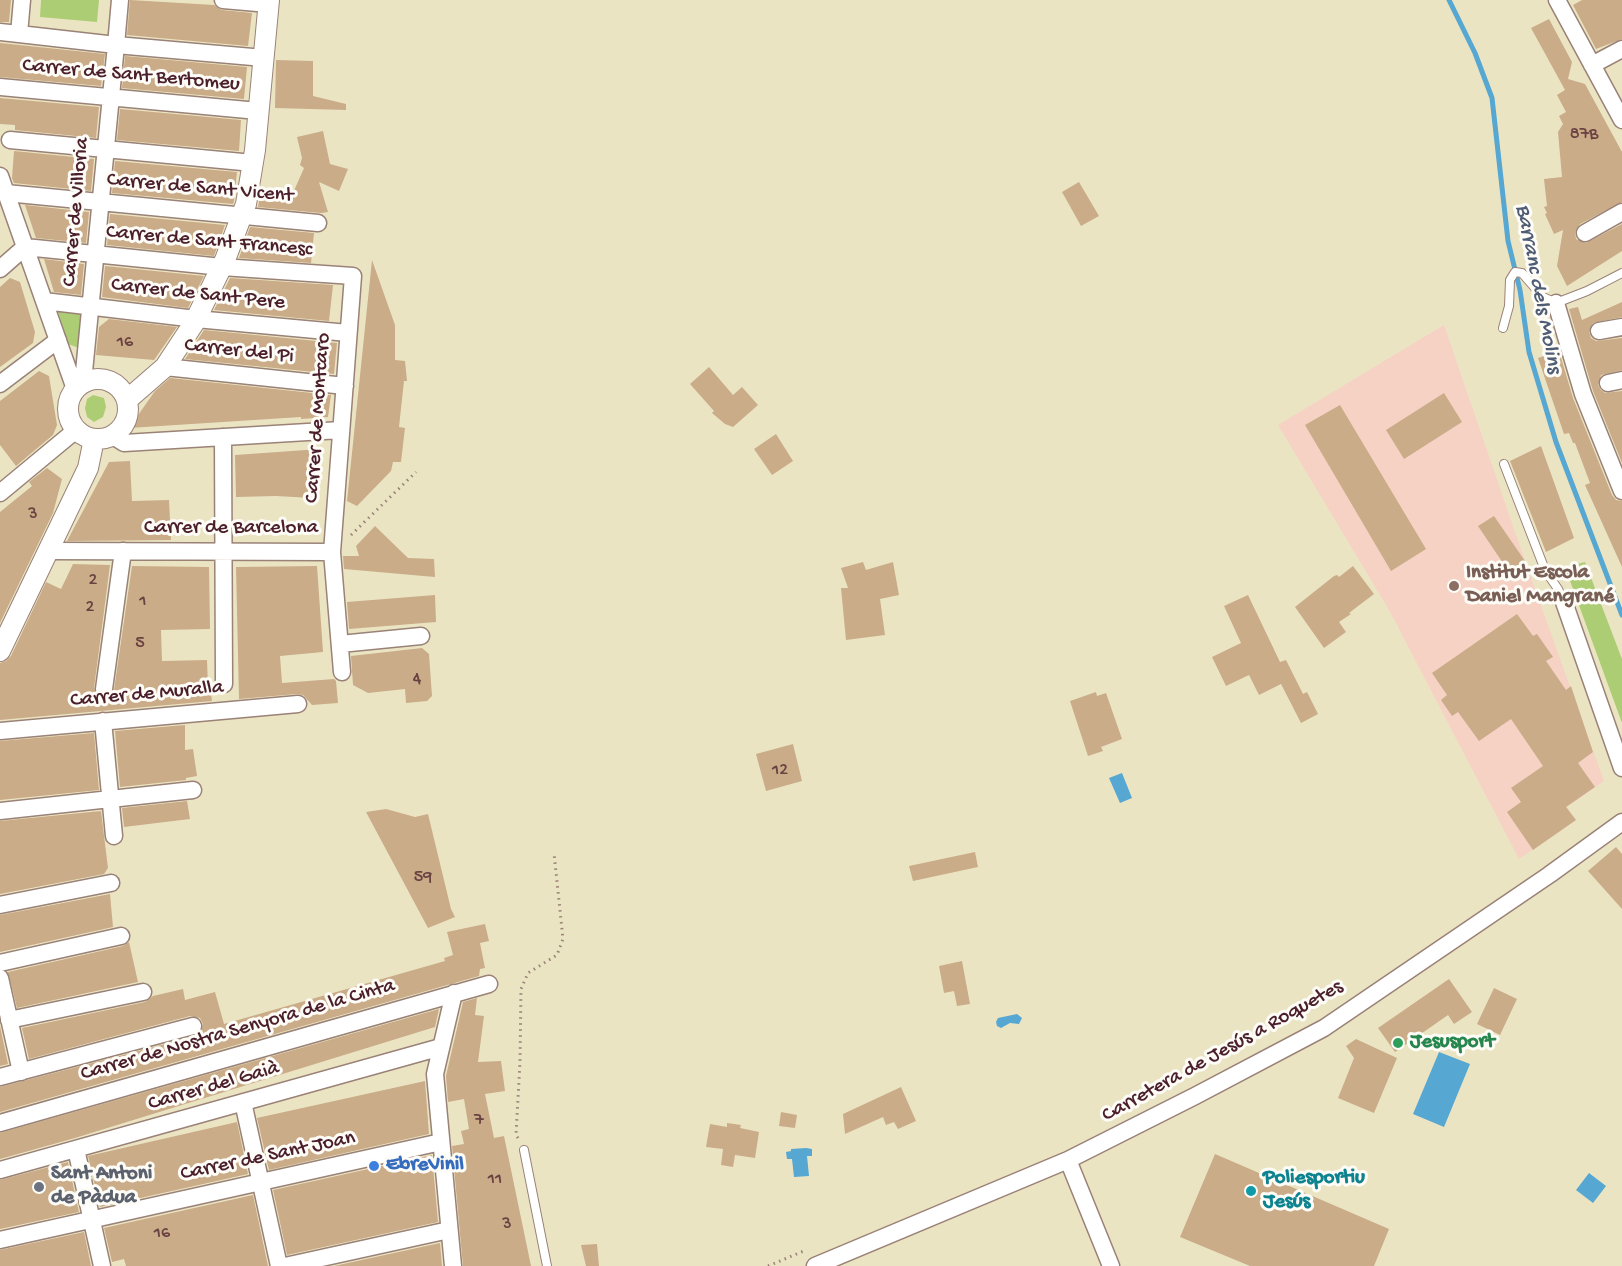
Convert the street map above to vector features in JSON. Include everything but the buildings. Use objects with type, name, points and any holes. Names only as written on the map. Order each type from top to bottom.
[{"type":"street","points":[[19,34],[22,0]]},
{"type":"street","name":"Carrer de Villoria","points":[[79,386],[91,306],[120,0]]},
{"type":"street","points":[[127,400],[165,367],[196,319],[222,267],[246,204],[253,163],[269,2],[223,0]]},
{"type":"street","points":[[1560,1],[1622,120]]},
{"type":"street","points":[[0,32],[264,58]]},
{"type":"street","points":[[1592,65],[1622,49]]},
{"type":"street","name":"Carrer de Sant Bertomeu","points":[[0,87],[258,111]]},
{"type":"street","points":[[10,140],[253,163]]},
{"type":"street","points":[[2,183],[58,340],[79,386]]},
{"type":"street","name":"Carrer de Sant Vicent","points":[[2,183],[101,203],[318,223]]},
{"type":"street","points":[[1585,233],[1622,212]]},
{"type":"street","points":[[0,270],[25,247]]},
{"type":"street","name":"Carrer de Sant Francesc","points":[[25,247],[222,267],[353,276]]},
{"type":"street","name":"Carrer de Montcaro","points":[[342,672],[332,552],[353,276]]},
{"type":"street","name":"Carrer de Sant Pere","points":[[44,302],[348,333]]},
{"type":"street","points":[[1556,303],[1584,394],[1622,491]]},
{"type":"street","points":[[1599,331],[1622,327]]},
{"type":"street","points":[[0,384],[58,340]]},
{"type":"street","name":"Carrer del Pi","points":[[165,367],[345,386]]},
{"type":"street","points":[[93,379],[104,379],[114,383],[122,390],[127,400],[129,410],[127,421],[113,436],[94,440],[76,430],[70,421],[69,399],[79,386],[93,379]]},
{"type":"street","points":[[0,493],[76,430]]},
{"type":"street","points":[[113,436],[124,443],[341,430]]},
{"type":"street","points":[[223,437],[224,684]]},
{"type":"street","points":[[0,651],[88,468],[94,440]]},
{"type":"street","name":"Carrer de Barcelona","points":[[49,551],[332,552]]},
{"type":"street","points":[[104,689],[123,551]]},
{"type":"street","points":[[1564,602],[1622,768]]},
{"type":"street","points":[[340,644],[421,636]]},
{"type":"street","name":"Carrer de Muralla","points":[[0,731],[298,704]]},
{"type":"street","points":[[104,721],[114,836]]},
{"type":"street","points":[[0,811],[193,790]]},
{"type":"street","name":"Carretera de Jesús a Roquetes","points":[[815,1266],[1068,1160],[1324,1028],[1549,875],[1622,822]]},
{"type":"street","points":[[0,905],[111,883]]},
{"type":"street","points":[[0,963],[121,936]]},
{"type":"street","points":[[0,978],[21,1071]]},
{"type":"street","name":"Carrer de Nostra Senyora de la Cinta","points":[[0,1123],[489,984]]},
{"type":"street","points":[[9,1020],[143,992]]},
{"type":"street","points":[[453,1266],[435,1074],[454,993]]},
{"type":"street","points":[[0,1077],[193,1026]]},
{"type":"street","name":"Carrer del Gaià","points":[[0,1170],[441,1047]]},
{"type":"street","points":[[243,1102],[279,1266]]},
{"type":"street","name":"Carrer de Sant Joan","points":[[0,1240],[441,1142]]},
{"type":"street","points":[[76,1149],[102,1266]]},
{"type":"street","points":[[1068,1160],[1111,1266]]},
{"type":"street","points":[[285,1266],[449,1230]]},
{"type":"lane","points":[[1503,328],[1509,306],[1510,280],[1515,272],[1522,273],[1543,297],[1556,303],[1587,291],[1622,273]]},
{"type":"lane","points":[[1504,464],[1545,570],[1564,602]]},
{"type":"lane","points":[[524,1150],[547,1266]]},
{"type":"path","name":"Carrer de Barcelona","points":[[332,552],[416,472]]},
{"type":"path","points":[[524,1150],[516,1135],[521,989],[528,973],[557,955],[563,939],[554,853]]},
{"type":"path","points":[[768,1266],[812,1248]]},
{"type":"shaded area","name":"Institut Escola Daniel Mangrané","points":[[1444,325],[1604,781],[1567,807],[1576,820],[1519,859],[1389,610],[1278,425]]},
{"type":"green space","points":[[41,0],[99,0],[97,22],[40,17]]},
{"type":"green space","points":[[57,308],[86,310],[79,348],[68,344]]},
{"type":"green space","points":[[93,395],[104,398],[106,407],[103,417],[94,422],[87,417],[85,408],[87,399]]},
{"type":"green space","points":[[1585,562],[1622,659],[1622,723],[1565,567]]},
{"type":"water","points":[[1122,773],[1132,798],[1120,803],[1109,778]]},
{"type":"water","points":[[1017,1014],[1022,1018],[1019,1024],[1010,1023],[1001,1028],[997,1026],[998,1018]]},
{"type":"water","points":[[1439,1052],[1470,1064],[1444,1127],[1413,1114]]},
{"type":"water","points":[[791,1149],[812,1149],[812,1156],[807,1156],[809,1176],[794,1177],[792,1159],[787,1159],[786,1152]]},
{"type":"water","points":[[1589,1173],[1606,1186],[1593,1203],[1576,1190]]},
{"type":"waterway","name":"Barranc dels Molins","points":[[1449,0],[1475,53],[1492,98],[1508,241],[1520,290],[1529,352],[1556,442],[1622,615]]},
{"type":"place","name":"Institut Escola Daniel Mangrané","points":[[1454,586]]},
{"type":"place","name":"Jesusport","points":[[1398,1043]]},
{"type":"place","name":"EbreVinil","points":[[374,1166]]},
{"type":"place","name":"Sant Antoni de Pàdua","points":[[39,1187]]},
{"type":"place","name":"Poliesportiu Jesús","points":[[1251,1191]]}]
